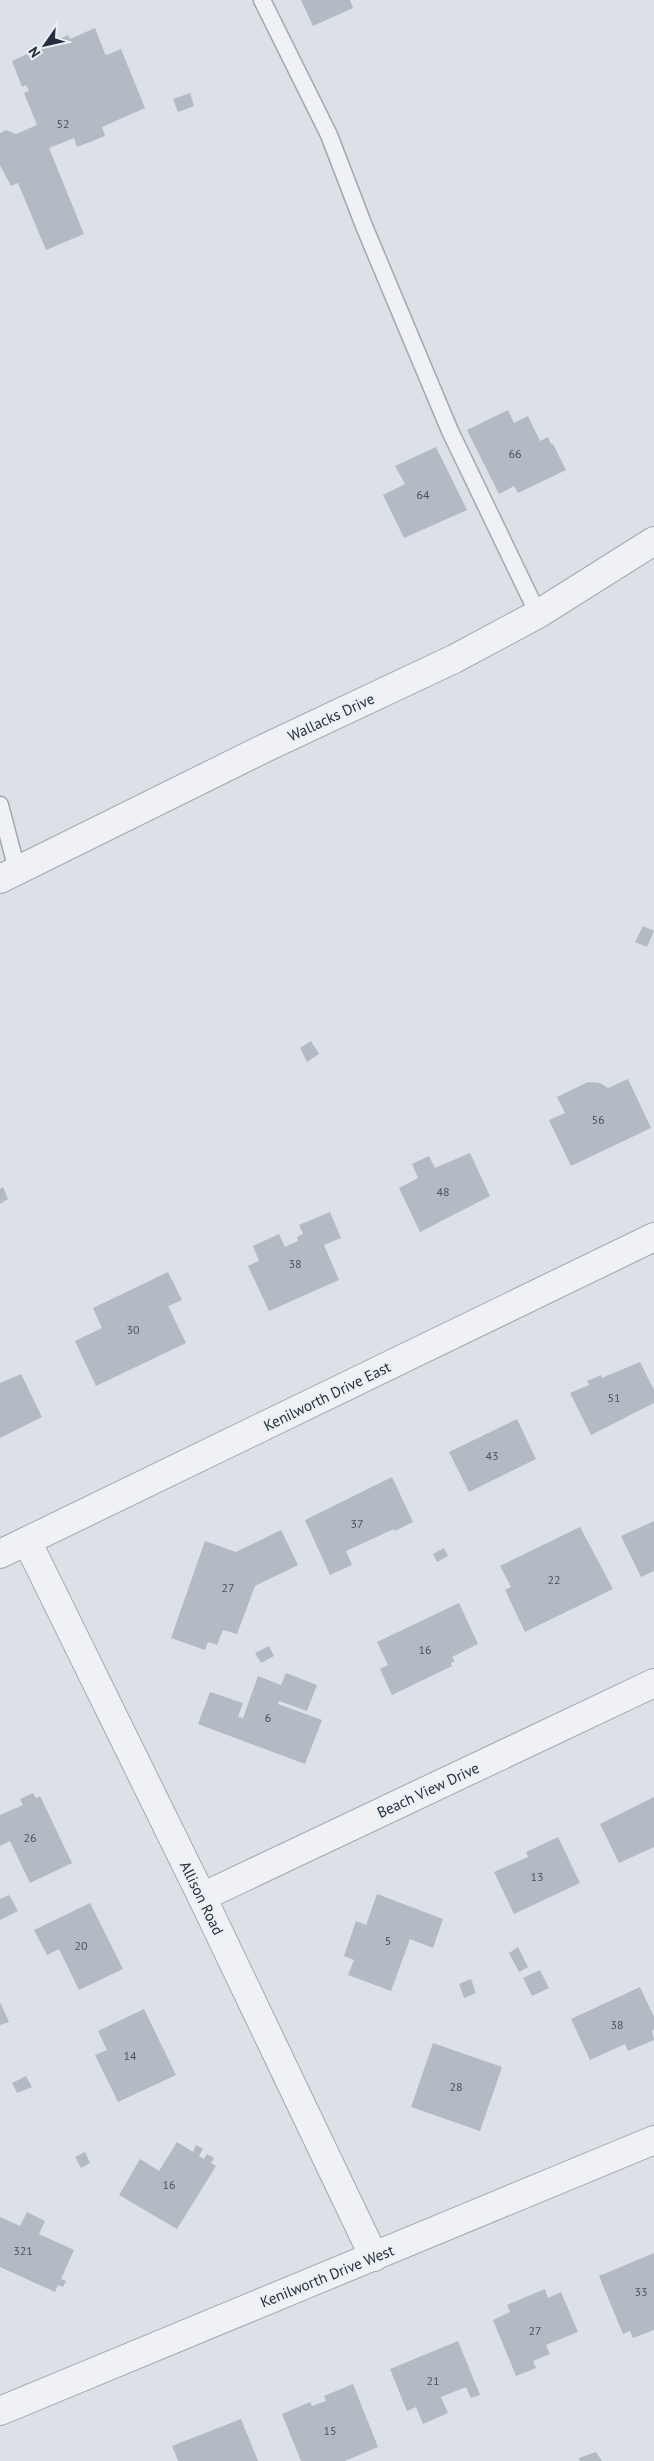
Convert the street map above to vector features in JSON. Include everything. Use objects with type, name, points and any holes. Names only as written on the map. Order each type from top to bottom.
[{"type":"street","name":"Wallacks Drive","points":[[8,874],[265,748],[454,659],[538,614],[654,541]]},
{"type":"street","name":"Kenilworth Drive East","points":[[0,1554],[654,1237]]},
{"type":"street","name":"Allison Road","points":[[27,1541],[202,1897],[374,2257]]},
{"type":"street","name":"Beach View Drive","points":[[202,1897],[654,1682]]},
{"type":"street","name":"Kenilworth Drive West","points":[[0,2411],[654,2140]]},
{"type":"lane","points":[[262,0],[329,135],[364,226],[450,431],[538,614]]},
{"type":"lane","points":[[0,805],[8,874]]},
{"type":"building","points":[[301,0],[350,0],[353,8],[313,26]]},
{"type":"building","points":[[95,28],[105,54],[107,55],[121,49],[145,108],[102,127],[105,136],[77,147],[74,138],[49,148],[84,234],[46,250],[18,183],[11,186],[0,165],[0,133],[6,130],[16,134],[37,125],[24,93],[29,91],[26,85],[22,87],[12,61],[68,35],[70,39]]},
{"type":"building","points":[[190,93],[194,106],[178,112],[173,99]]},
{"type":"building","points":[[508,410],[514,423],[528,416],[540,441],[548,437],[566,470],[518,493],[514,486],[499,494],[467,430]]},
{"type":"building","points":[[436,447],[467,510],[404,538],[383,495],[405,484],[395,466]]},
{"type":"building","points":[[643,926],[654,931],[647,947],[635,942]]},
{"type":"building","points":[[311,1041],[319,1054],[307,1062],[300,1048]]},
{"type":"building","points":[[628,1079],[651,1128],[571,1166],[549,1120],[565,1113],[557,1097],[588,1082],[600,1083],[608,1088]]},
{"type":"building","points":[[470,1153],[490,1196],[420,1232],[399,1188],[418,1178],[412,1164],[429,1156],[435,1168]]},
{"type":"building","points":[[3,1187],[8,1199],[0,1204],[0,1189]]},
{"type":"building","points":[[330,1212],[341,1238],[324,1245],[339,1280],[269,1311],[248,1266],[259,1261],[253,1246],[279,1234],[285,1247],[298,1241],[297,1237],[303,1234],[299,1225]]},
{"type":"building","points":[[168,1272],[182,1300],[168,1306],[186,1343],[96,1386],[75,1341],[102,1328],[93,1308]]},
{"type":"building","points":[[640,1362],[654,1390],[654,1403],[591,1435],[570,1393],[589,1385],[587,1381],[601,1375],[602,1378]]},
{"type":"building","points":[[21,1374],[42,1417],[0,1438],[0,1383]]},
{"type":"building","points":[[517,1419],[536,1459],[469,1492],[449,1452]]},
{"type":"building","points":[[392,1477],[413,1522],[346,1551],[352,1565],[330,1575],[305,1520]]},
{"type":"building","points":[[654,1521],[654,1571],[641,1577],[621,1536]]},
{"type":"building","points":[[580,1527],[613,1589],[525,1632],[505,1590],[511,1587],[500,1566]]},
{"type":"building","points":[[281,1530],[298,1565],[255,1586],[237,1634],[223,1630],[217,1645],[208,1642],[205,1650],[171,1638],[205,1541],[236,1552]]},
{"type":"building","points":[[444,1548],[448,1556],[437,1562],[433,1554]]},
{"type":"building","points":[[459,1603],[478,1644],[452,1657],[455,1661],[451,1663],[452,1666],[392,1695],[380,1669],[388,1665],[377,1642]]},
{"type":"building","points":[[269,1646],[274,1656],[261,1663],[255,1653]]},
{"type":"building","points":[[286,1673],[317,1685],[307,1711],[279,1701],[278,1704],[322,1720],[305,1764],[198,1724],[210,1692],[243,1703],[238,1717],[243,1718],[258,1676],[281,1685]]},
{"type":"building","points":[[33,1793],[36,1798],[40,1796],[72,1863],[30,1883],[10,1841],[0,1846],[0,1815],[23,1805],[20,1799]]},
{"type":"building","points":[[654,1797],[654,1847],[619,1863],[600,1824]]},
{"type":"building","points":[[558,1837],[580,1883],[514,1914],[494,1872],[528,1857],[526,1852]]},
{"type":"building","points":[[377,1894],[443,1919],[433,1948],[410,1939],[391,1991],[348,1975],[354,1960],[344,1956],[356,1921],[366,1925]]},
{"type":"building","points":[[9,1895],[18,1911],[0,1920],[0,1899]]},
{"type":"building","points":[[90,1903],[123,1969],[79,1990],[59,1949],[47,1955],[34,1930]]},
{"type":"building","points":[[518,1947],[528,1967],[519,1972],[509,1953]]},
{"type":"building","points":[[540,1970],[549,1988],[532,1996],[523,1978]]},
{"type":"building","points":[[471,1979],[476,1993],[464,1998],[459,1984]]},
{"type":"building","points":[[640,1987],[654,2017],[654,2030],[652,2031],[654,2040],[628,2051],[625,2044],[590,2060],[571,2019]]},
{"type":"building","points":[[0,2002],[9,2022],[0,2025]]},
{"type":"building","points":[[144,2009],[176,2075],[118,2102],[95,2055],[107,2050],[98,2031]]},
{"type":"building","points":[[433,2043],[502,2067],[480,2131],[411,2107]]},
{"type":"building","points":[[26,2076],[32,2087],[17,2093],[12,2083]]},
{"type":"building","points":[[177,2142],[193,2152],[196,2145],[203,2149],[199,2156],[204,2159],[207,2154],[214,2158],[211,2163],[216,2166],[177,2229],[119,2195],[140,2159],[159,2171]]},
{"type":"building","points":[[85,2152],[90,2163],[81,2168],[75,2157]]},
{"type":"building","points":[[27,2212],[45,2221],[39,2234],[74,2250],[61,2279],[66,2281],[63,2287],[58,2285],[55,2292],[0,2267],[0,2217],[20,2226]]},
{"type":"building","points":[[654,2253],[654,2330],[633,2338],[630,2331],[623,2334],[599,2276]]},
{"type":"building","points":[[545,2289],[548,2298],[561,2292],[578,2332],[546,2345],[550,2354],[533,2361],[536,2368],[516,2376],[493,2320],[510,2312],[507,2305]]},
{"type":"building","points":[[458,2341],[480,2395],[471,2398],[466,2387],[441,2397],[448,2413],[423,2424],[416,2407],[407,2411],[390,2369]]},
{"type":"building","points":[[353,2384],[378,2447],[345,2461],[301,2461],[282,2414],[310,2402],[312,2406],[326,2401],[324,2396]]},
{"type":"building","points":[[241,2419],[258,2461],[178,2461],[172,2446]]},
{"type":"building","points":[[596,2452],[602,2461],[580,2461],[579,2458]]}]
